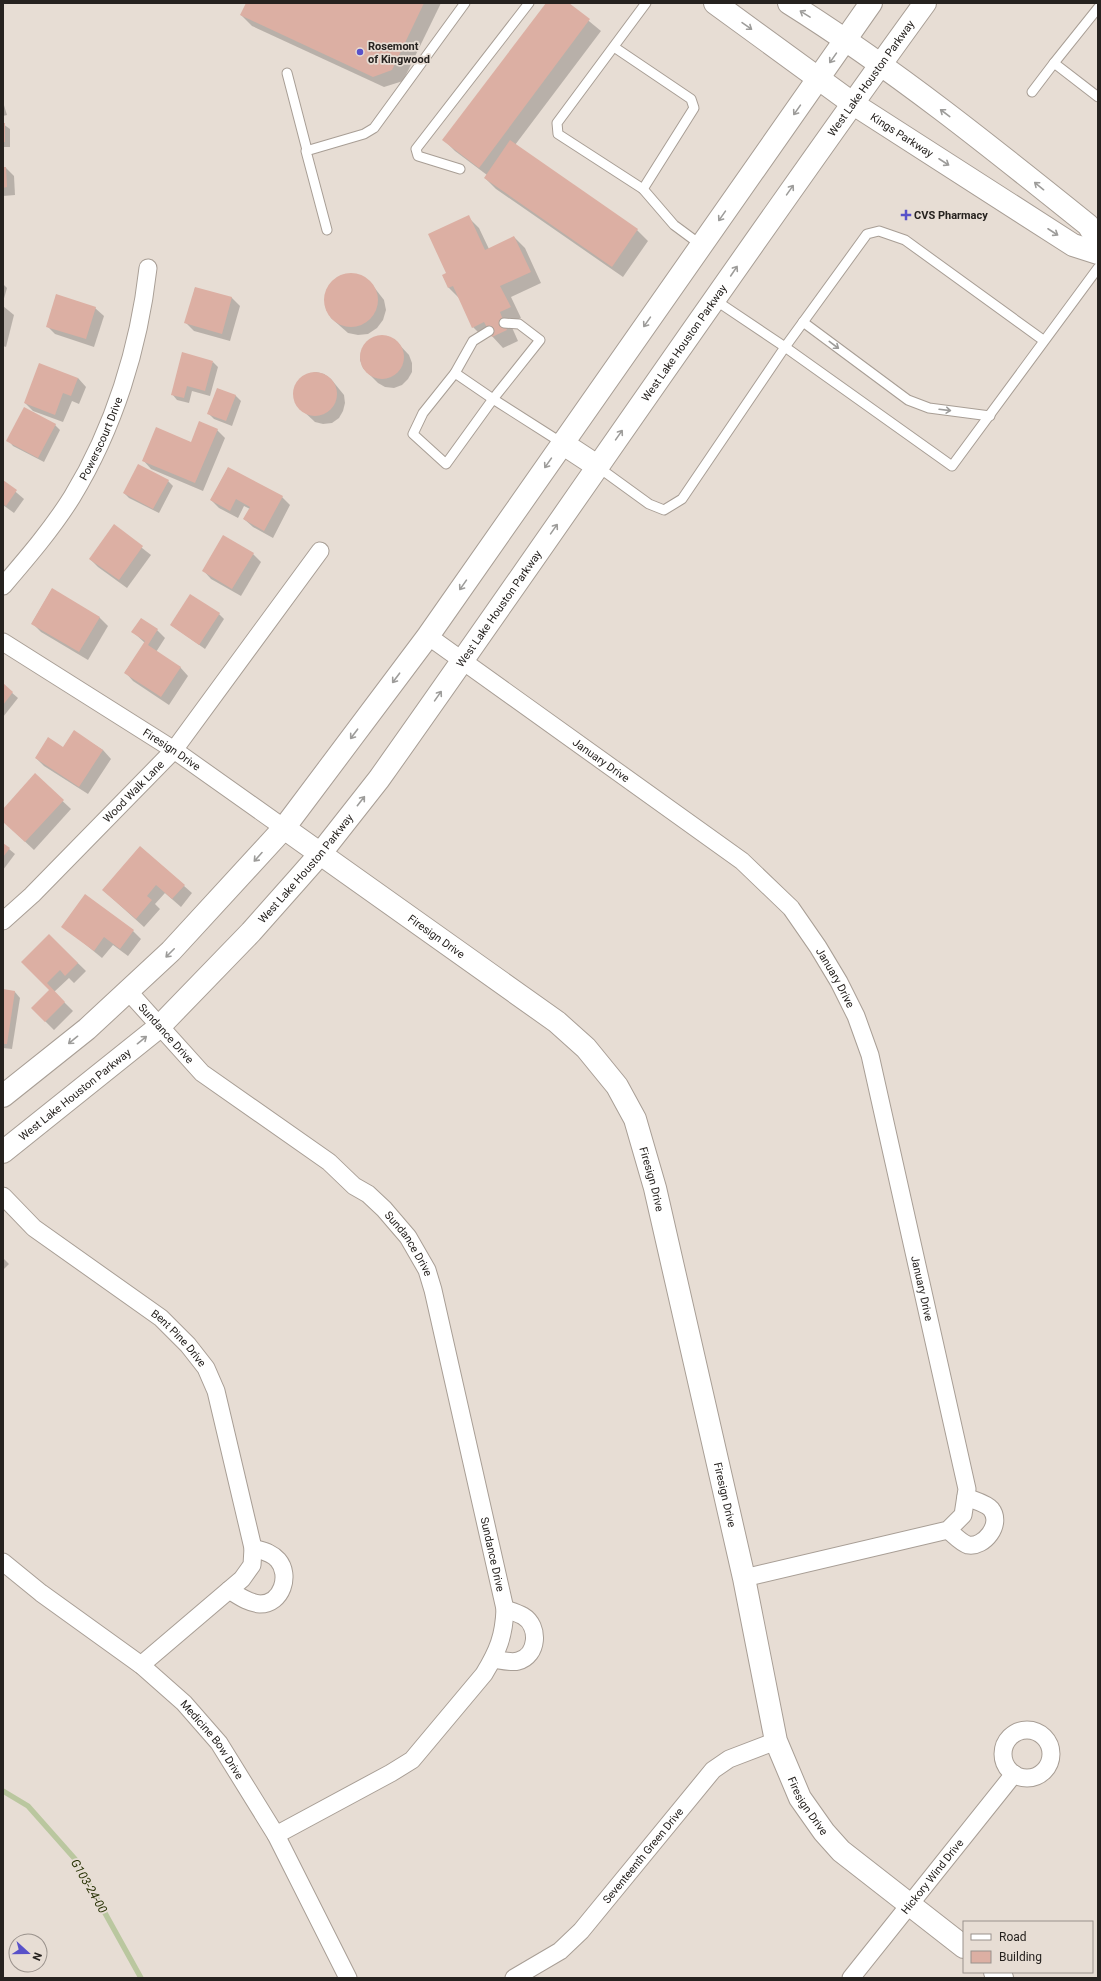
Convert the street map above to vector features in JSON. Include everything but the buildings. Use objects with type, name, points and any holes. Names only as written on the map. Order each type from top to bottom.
[{"type":"main road","name":"Kings Parkway","points":[[715,3],[852,103],[1073,245],[1098,253]]},
{"type":"main road","points":[[789,3],[881,63],[1088,225],[1098,241]]},
{"type":"main road","points":[[3,1096],[87,1029],[171,952],[284,828],[428,636],[871,3]]},
{"type":"main road","name":"West Lake Houston Parkway","points":[[3,1152],[159,1027],[251,932],[320,854],[379,779],[463,661],[597,466],[924,3]]},
{"type":"main road","points":[[562,443],[597,466]]},
{"type":"main road","name":"Firesign Drive","points":[[284,828],[557,1022],[586,1048],[617,1086],[635,1119],[655,1188],[744,1578],[776,1741],[800,1798],[824,1832],[841,1850],[963,1946]]},
{"type":"street","name":"Powerscourt Drive","points":[[3,586],[40,543],[72,498],[99,446],[120,391],[135,339],[145,298],[148,268]]},
{"type":"street","name":"Wood Walk Lane","points":[[3,921],[43,885],[174,750],[320,551]]},
{"type":"street","name":"January Drive","points":[[428,636],[742,861],[791,908],[836,976],[856,1016],[870,1055],[967,1489],[962,1515],[948,1530]]},
{"type":"street","name":"Firesign Drive","points":[[3,642],[174,750],[284,828]]},
{"type":"street","name":"Sundance Drive","points":[[128,991],[202,1073],[329,1162],[354,1186],[368,1194],[384,1209],[412,1244],[428,1270],[505,1609],[504,1631],[493,1659],[484,1674],[412,1760],[392,1773],[276,1835]]},
{"type":"street","name":"Bent Pine Drive","points":[[3,1196],[34,1228],[161,1318],[188,1345],[206,1368],[216,1391],[253,1548],[252,1565],[242,1579],[141,1665]]},
{"type":"street","points":[[744,1578],[948,1530],[966,1544],[975,1546],[985,1541],[993,1529],[995,1519],[991,1510],[966,1497]]},
{"type":"street","points":[[229,1590],[249,1602],[260,1604],[269,1602],[278,1596],[282,1587],[284,1576],[283,1568],[278,1560],[271,1554],[253,1548]]},
{"type":"street","name":"Medicine Bow Drive","points":[[3,1562],[41,1593],[141,1665],[184,1703],[219,1743],[276,1835],[348,1978]]},
{"type":"street","points":[[493,1659],[518,1661],[528,1656],[533,1647],[535,1634],[528,1621],[524,1616],[505,1609]]},
{"type":"street","name":"Seventeenth Green Drive","points":[[514,1978],[560,1951],[581,1931],[713,1770],[729,1759],[776,1741]]},
{"type":"street","name":"Hickory Wind Drive","points":[[850,1978],[1014,1774]]},
{"type":"lane","points":[[307,150],[364,134],[374,128],[465,3]]},
{"type":"lane","points":[[460,169],[418,156],[416,149],[529,3]]},
{"type":"lane","points":[[646,3],[557,123],[558,134],[643,189],[674,225],[701,246]]},
{"type":"lane","points":[[1032,92],[1098,8]]},
{"type":"lane","points":[[614,46],[691,99],[694,108],[643,189]]},
{"type":"lane","points":[[1054,63],[1098,97]]},
{"type":"lane","points":[[287,73],[327,230]]},
{"type":"lane","points":[[597,466],[649,504],[664,510],[682,499],[785,347],[867,234],[879,231],[904,240],[1043,340]]},
{"type":"lane","points":[[715,300],[785,347],[952,466],[990,416],[1043,340],[1098,268]]},
{"type":"lane","points":[[803,322],[908,400],[928,408],[990,416]]},
{"type":"lane","points":[[489,331],[473,341],[455,373],[423,413],[413,434],[446,464],[540,340],[518,324],[504,323]]},
{"type":"lane","points":[[455,373],[562,443]]},
{"type":"waterway","name":"G103-24-00","points":[[3,1791],[28,1806],[75,1859],[141,1978]]},
{"type":"place","name":"Rosemont of Kingwood","points":[[360,52]]},
{"type":"place","name":"CVS Pharmacy","points":[[906,215]]}]
